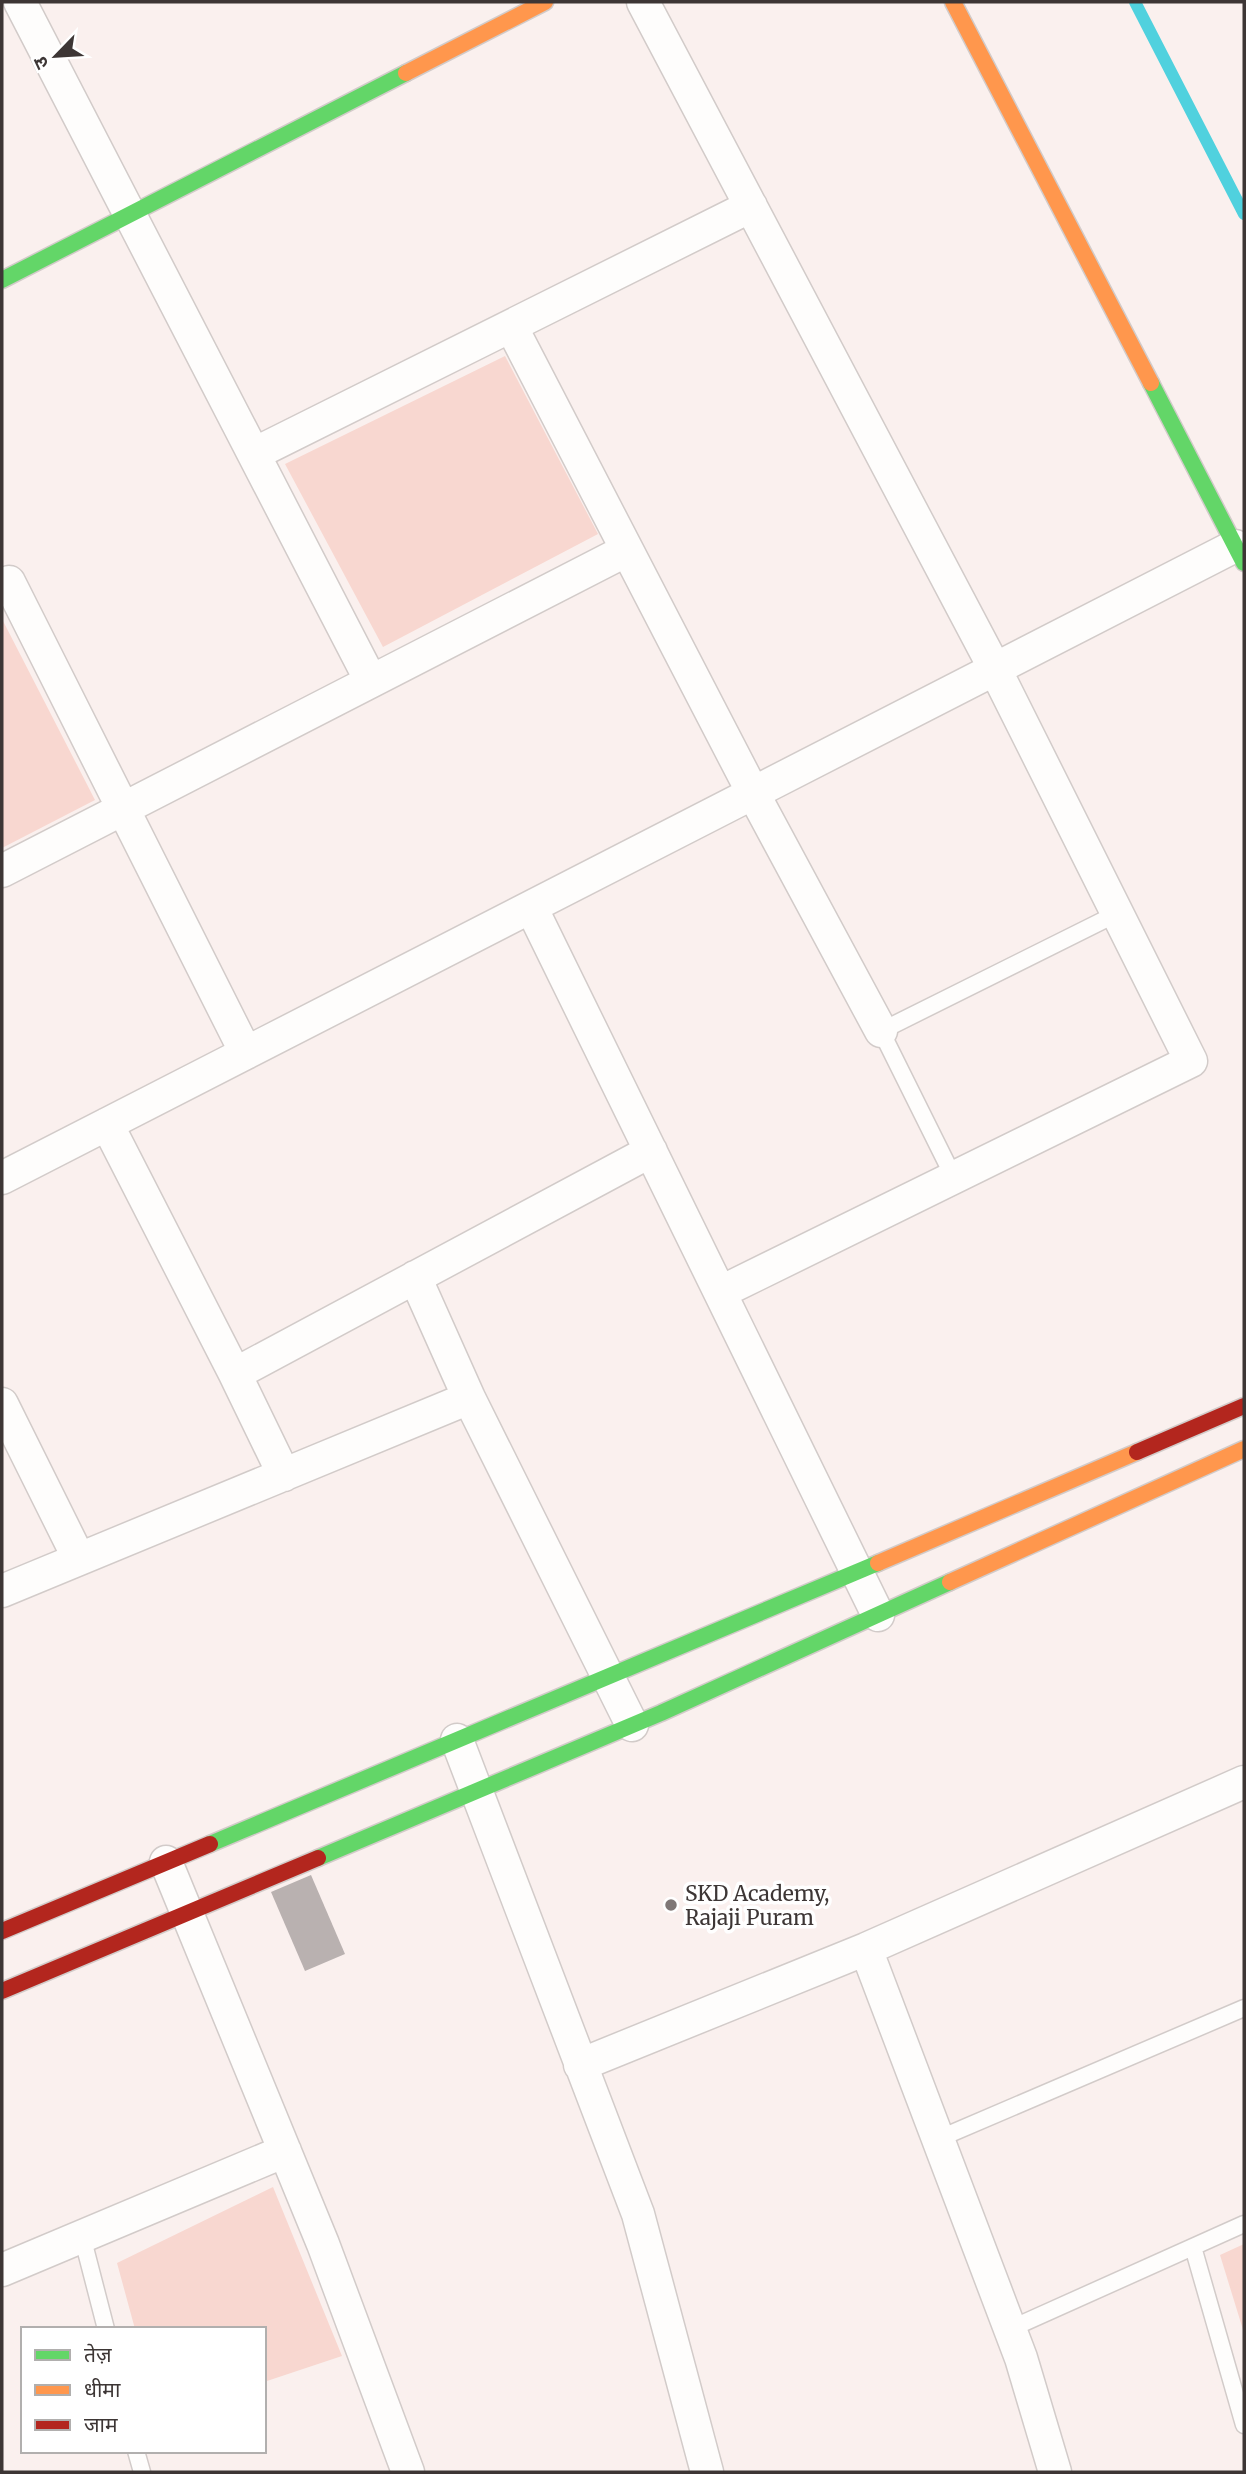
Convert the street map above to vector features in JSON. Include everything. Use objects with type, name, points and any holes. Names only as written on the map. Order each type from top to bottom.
[{"type":"street","points":[[20,2],[371,681]]},
{"type":"street","points":[[2,280],[545,2]]},
{"type":"street","points":[[643,2],[995,669],[1191,1061],[721,1292]]},
{"type":"street","points":[[2,1178],[995,669],[1240,555],[953,2]]},
{"type":"street","points":[[254,454],[751,206]]},
{"type":"street","points":[[511,326],[753,793],[881,1031]]},
{"type":"street","points":[[2,871],[627,550]]},
{"type":"street","points":[[2,586],[9,582],[246,1053]]},
{"type":"street","points":[[531,907],[878,1615]]},
{"type":"street","points":[[107,1124],[285,1475]]},
{"type":"street","points":[[235,1374],[651,1151]]},
{"type":"street","points":[[415,1277],[469,1398],[632,1725]]},
{"type":"street","points":[[2,1591],[469,1398]]},
{"type":"street","points":[[2,1404],[79,1559]]},
{"type":"street","points":[[2,1931],[610,1677],[1232,1411],[1243,1453],[632,1725],[2,1991]]},
{"type":"street","points":[[457,1740],[638,2214],[707,2472]]},
{"type":"street","points":[[580,2065],[866,1949],[1244,1782]]},
{"type":"street","points":[[166,1862],[323,2244],[408,2472]]},
{"type":"street","points":[[866,1949],[1021,2358],[1055,2472]]},
{"type":"street","points":[[2,2270],[285,2151]]},
{"type":"lane","points":[[954,1178],[881,1031],[1118,913]]},
{"type":"lane","points":[[938,2138],[1244,2008]]},
{"type":"lane","points":[[1010,2329],[1244,2224]]},
{"type":"lane","points":[[82,2236],[105,2327]]},
{"type":"lane","points":[[1193,2247],[1244,2425]]},
{"type":"lane","points":[[137,2453],[142,2472]]},
{"type":"shaded area","points":[[505,356],[598,534],[383,647],[285,464]]},
{"type":"shaded area","points":[[2,619],[95,800],[2,848]]},
{"type":"shaded area","points":[[273,2187],[342,2356],[266,2381],[266,2327],[134,2327],[117,2263]]},
{"type":"shaded area","points":[[1244,2244],[1244,2333],[1220,2255]]},
{"type":"building","points":[[311,1875],[345,1954],[305,1971],[271,1892]]},
{"type":"waterway","points":[[1135,2],[1244,214]]},
{"type":"traffic: fast","points":[[2,280],[406,73]]},
{"type":"traffic: fast","points":[[1151,383],[1244,563]]},
{"type":"traffic: fast","points":[[210,1844],[878,1563]]},
{"type":"traffic: fast","points":[[318,1858],[661,1713],[950,1582]]},
{"type":"traffic: slow","points":[[406,73],[545,2]]},
{"type":"traffic: slow","points":[[953,2],[1151,383]]},
{"type":"traffic: slow","points":[[950,1582],[1244,1449]]},
{"type":"traffic: slow","points":[[878,1563],[1137,1452]]},
{"type":"traffic: jam","points":[[1137,1452],[1244,1406]]},
{"type":"traffic: jam","points":[[2,1931],[210,1844]]},
{"type":"traffic: jam","points":[[2,1991],[318,1858]]},
{"type":"place","name":"SKD Academy, Rajaji Puram","points":[[671,1905]]}]
